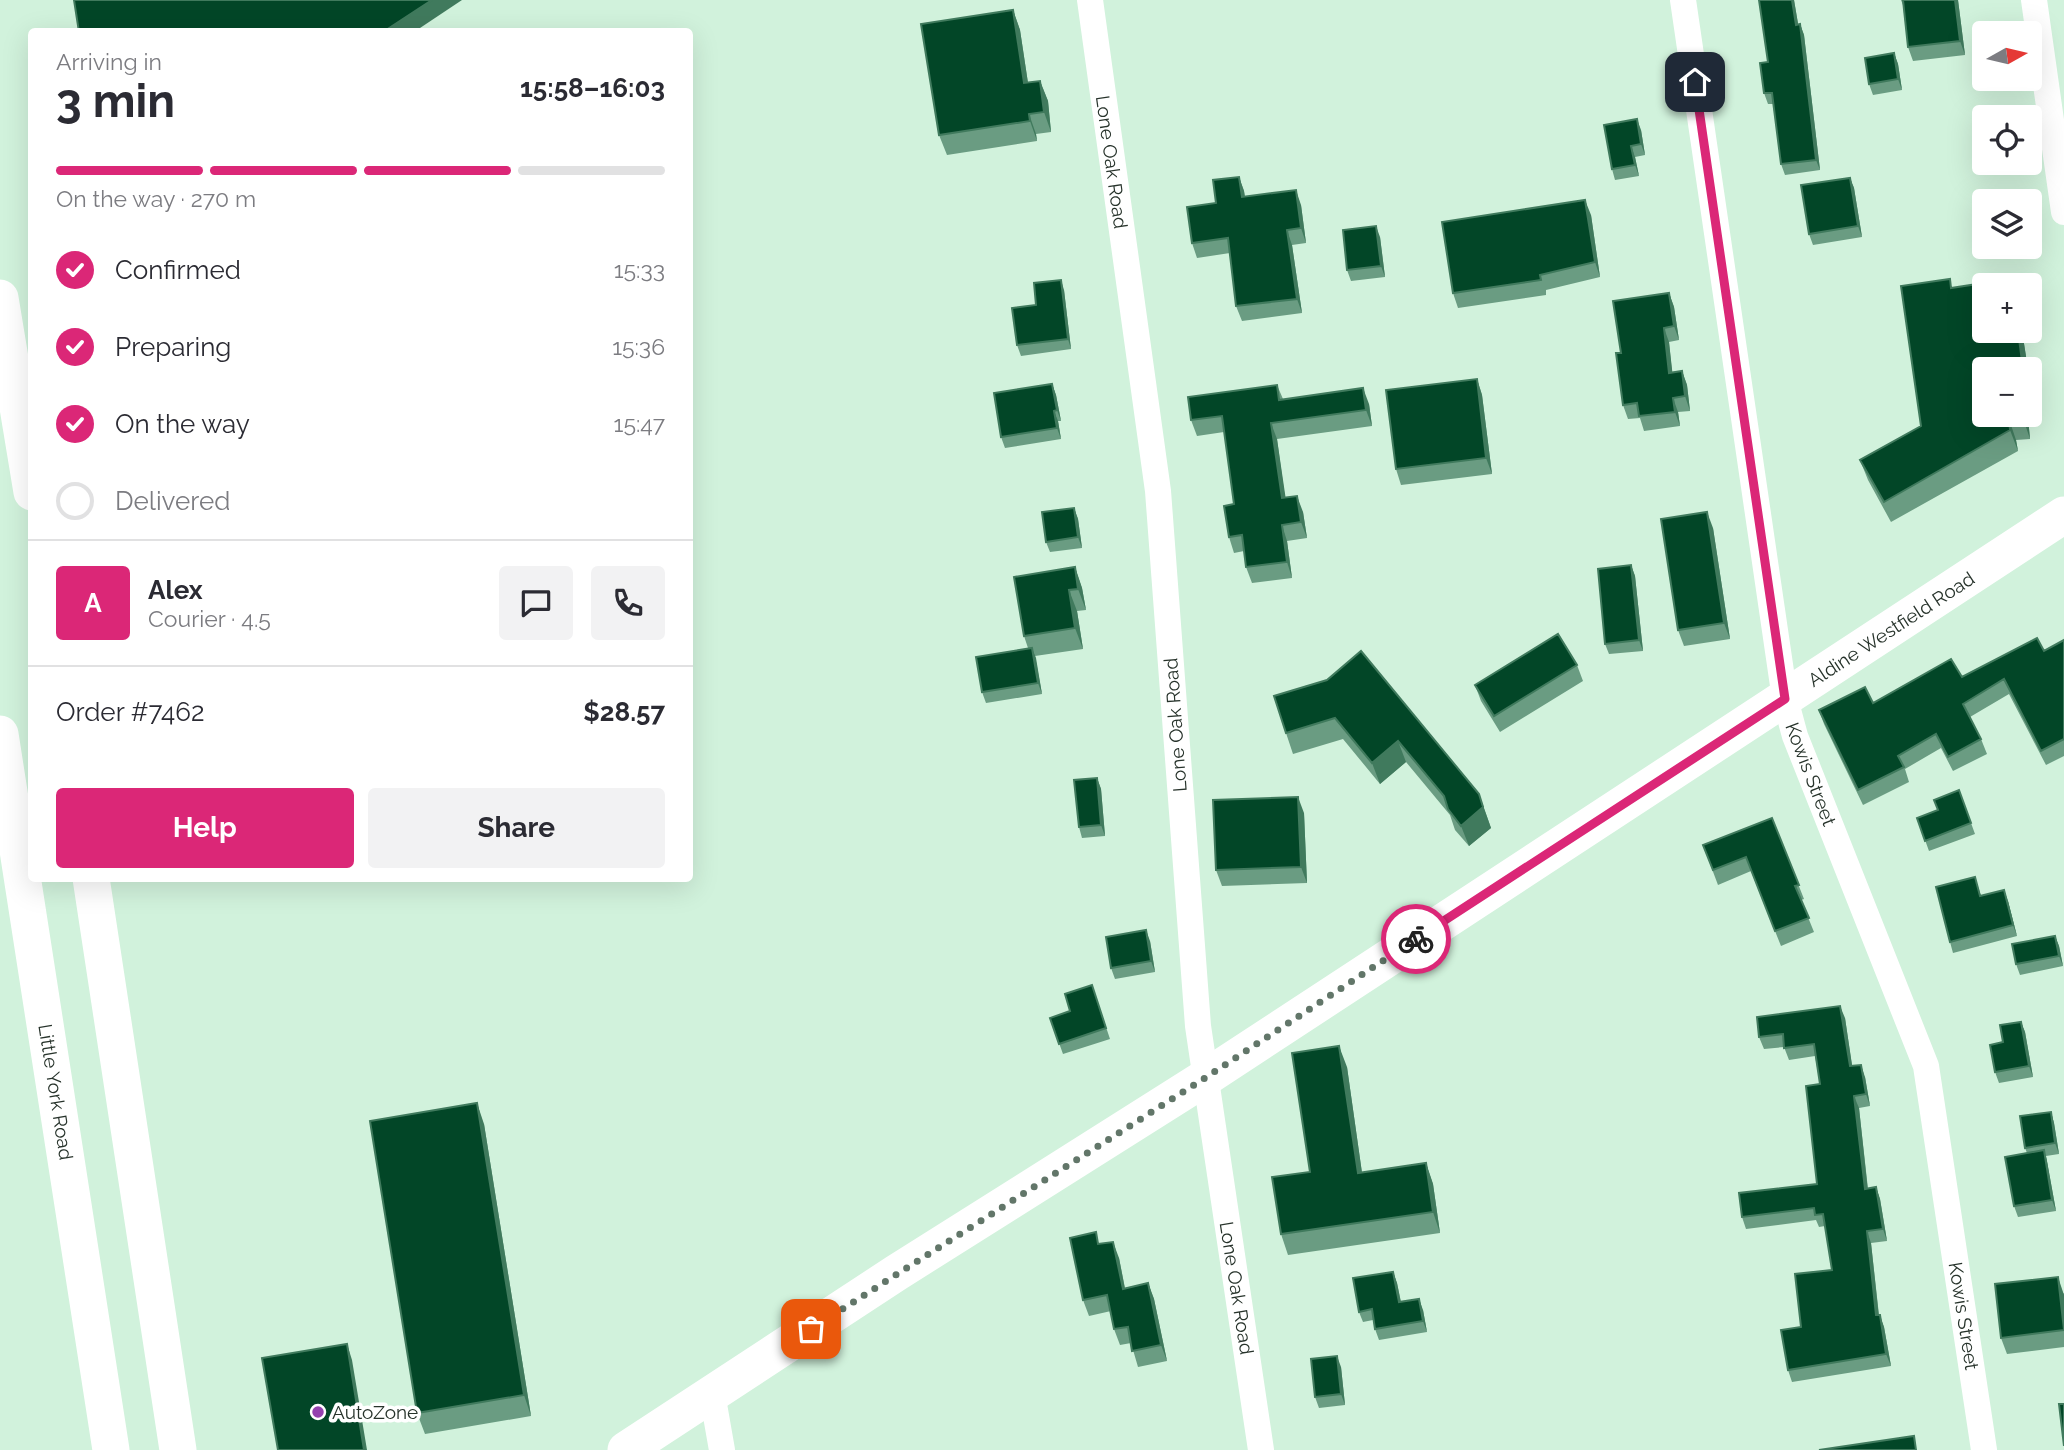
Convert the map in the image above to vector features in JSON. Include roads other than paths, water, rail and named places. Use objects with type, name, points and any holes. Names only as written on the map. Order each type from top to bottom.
[{"type":"main road","points":[[0,298],[4,351],[28,472]]},
{"type":"main road","name":"Aldine Westfield Road","points":[[626,1450],[896,1273],[1205,1078],[2064,516]]},
{"type":"main road","name":"Little York Road","points":[[0,734],[111,1450]]},
{"type":"main road","points":[[93,882],[178,1450]]},
{"type":"street","name":"Lone Oak Road","points":[[1090,0],[1158,491],[1198,1027],[1261,1450]]},
{"type":"street","name":"Kowis Street","points":[[1683,0],[1785,699],[1795,736],[1926,1066],[1984,1450]]},
{"type":"street","points":[[2034,0],[2064,212]]},
{"type":"street","points":[[712,1393],[722,1450]]},
{"type":"place","name":"AutoZone","points":[[318,1412]]}]
